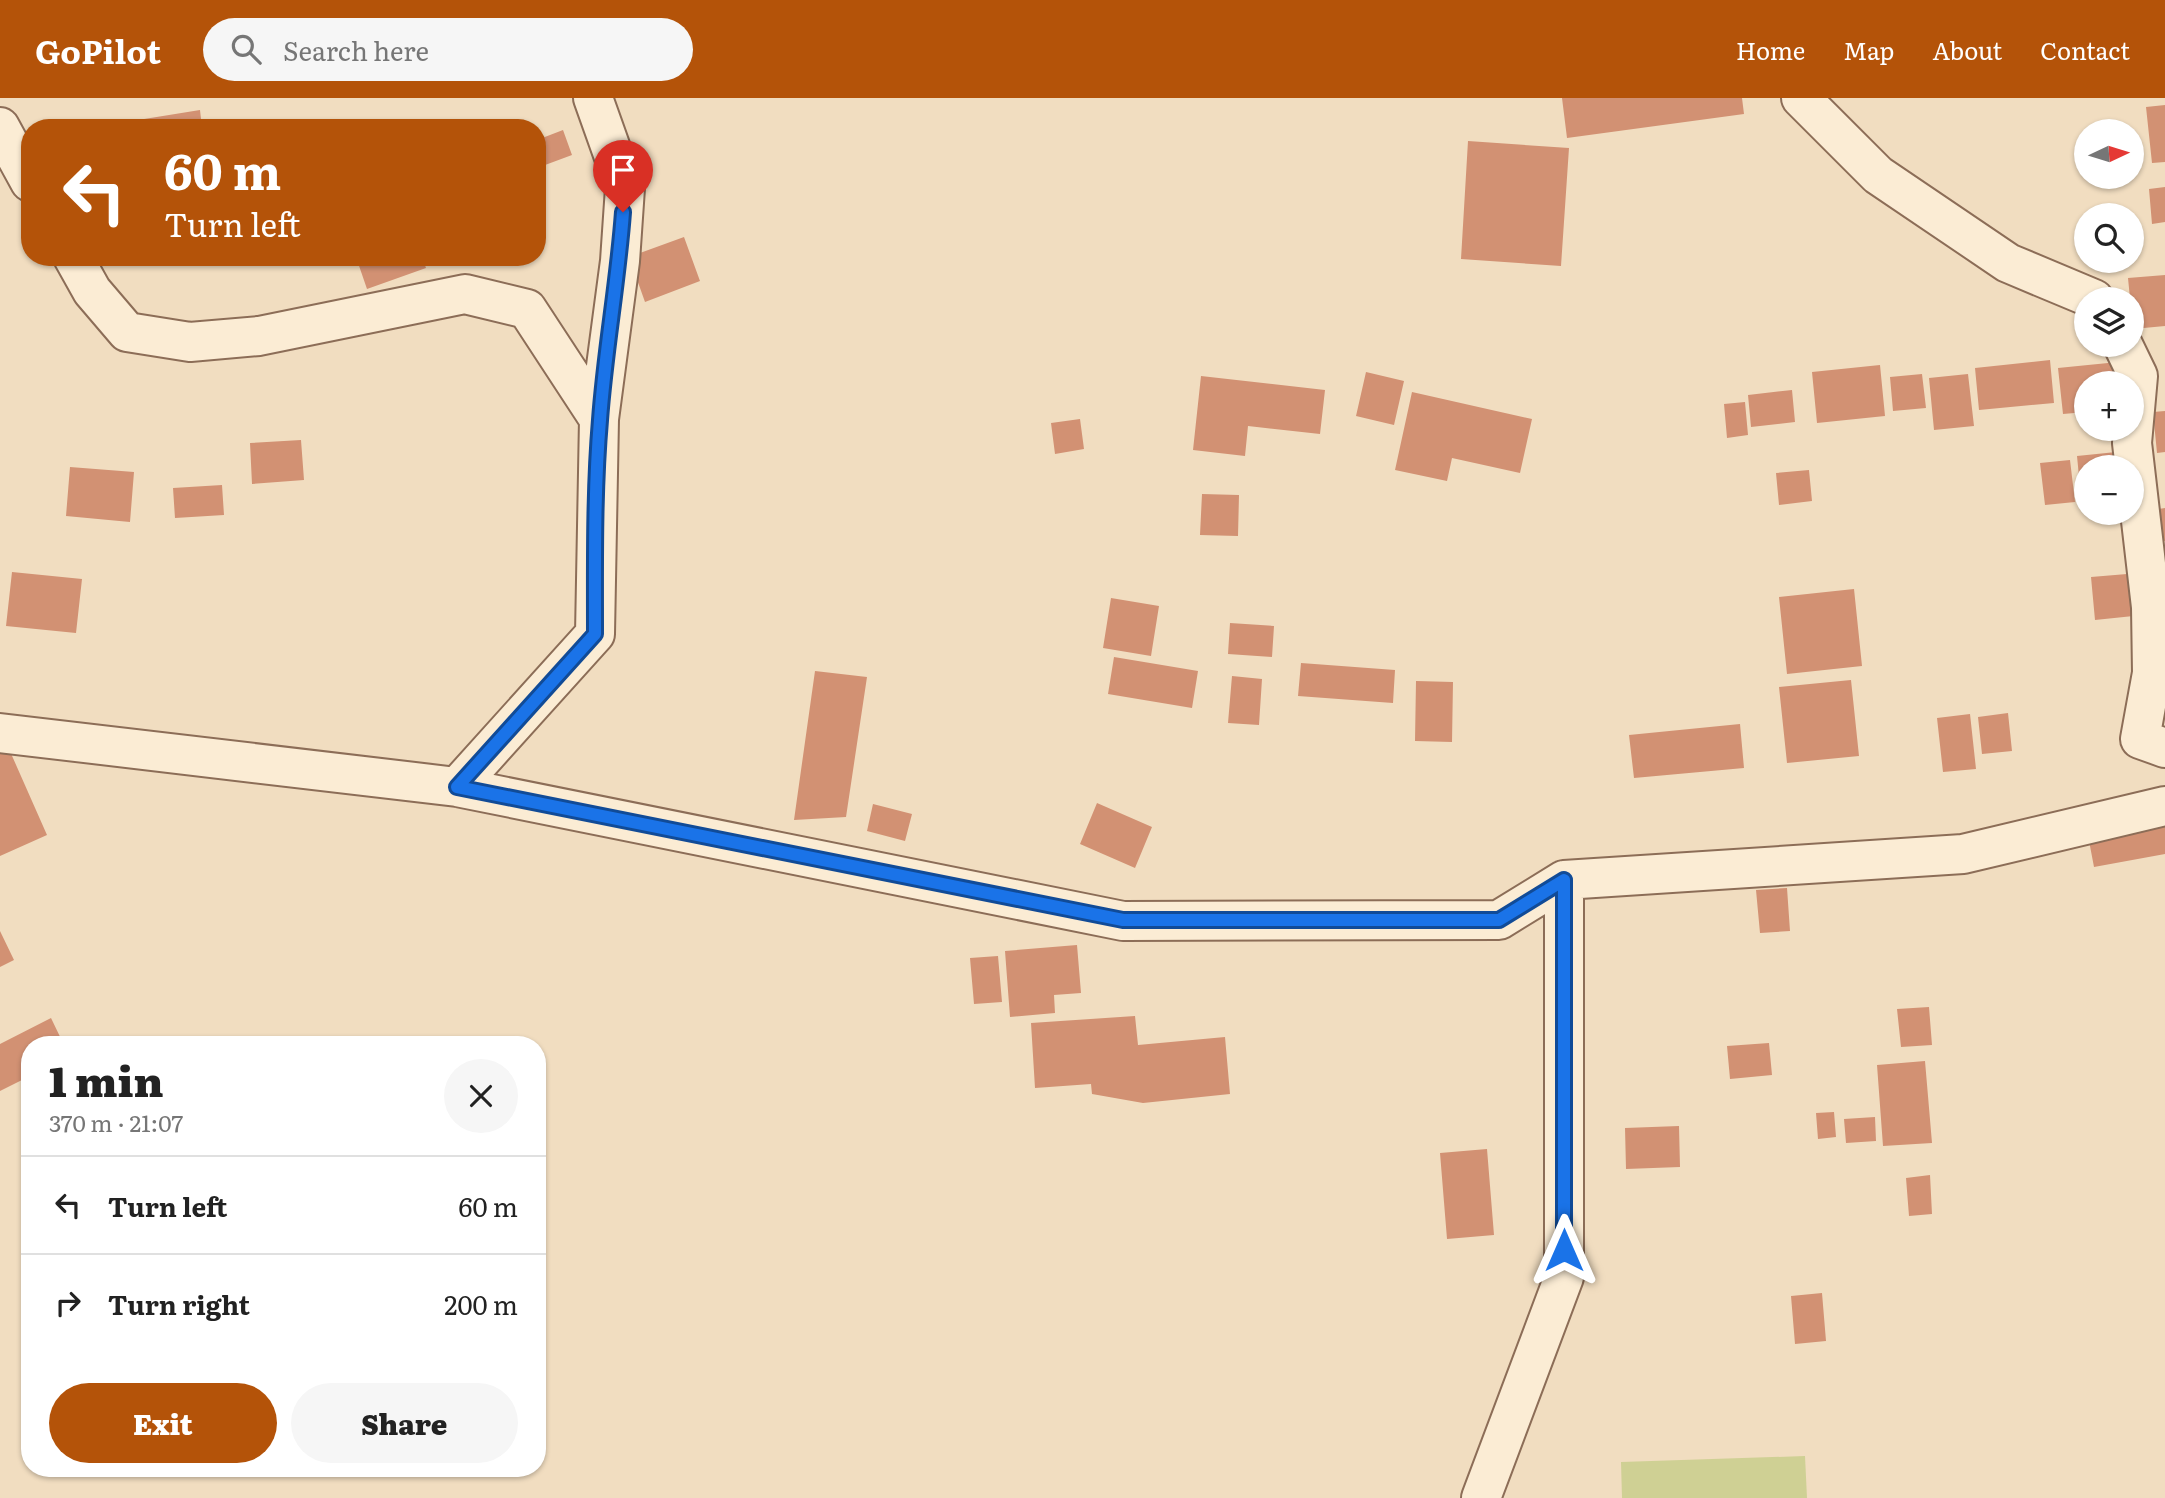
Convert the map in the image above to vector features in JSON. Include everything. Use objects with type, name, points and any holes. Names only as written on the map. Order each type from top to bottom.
[{"type":"street","points":[[457,787],[595,634],[600,419],[620,261],[625,188],[593,98]]},
{"type":"street","points":[[1801,98],[1878,175],[2008,263],[2074,291]]},
{"type":"street","points":[[0,127],[21,166]]},
{"type":"street","points":[[77,266],[92,291],[127,332],[190,342],[259,336],[465,294],[527,309],[600,419]]},
{"type":"street","points":[[2129,357],[2138,376],[2132,443],[2151,607],[2152,674],[2140,740],[2165,748]]},
{"type":"street","points":[[0,733],[457,787],[1123,920],[1499,920],[1564,880],[1963,854],[2165,806]]},
{"type":"street","points":[[1480,1498],[1564,1277],[1564,880]]},
{"type":"green space","points":[[1805,1456],[1807,1498],[1622,1498],[1621,1462]]},
{"type":"building","points":[[1562,98],[1742,98],[1744,114],[1567,138]]},
{"type":"building","points":[[2165,105],[2165,162],[2152,163],[2146,107]]},
{"type":"building","points":[[200,110],[201,119],[144,119]]},
{"type":"building","points":[[563,130],[572,155],[546,165],[546,137]]},
{"type":"building","points":[[1468,141],[1569,148],[1561,266],[1461,259]]},
{"type":"building","points":[[2165,187],[2165,222],[2152,224],[2149,189]]},
{"type":"building","points":[[684,237],[700,281],[645,302],[629,257]]},
{"type":"building","points":[[359,266],[425,266],[426,268],[367,289]]},
{"type":"building","points":[[2165,275],[2165,326],[2144,328],[2144,287],[2129,287],[2128,278]]},
{"type":"building","points":[[2050,360],[2054,403],[1979,410],[1975,368]]},
{"type":"building","points":[[2118,362],[2119,371],[2074,371],[2074,413],[2063,414],[2058,368]]},
{"type":"building","points":[[1880,365],[1885,416],[1817,423],[1812,372]]},
{"type":"building","points":[[1366,372],[1404,381],[1394,425],[1356,416]]},
{"type":"building","points":[[1922,374],[1926,408],[1893,411],[1890,377]]},
{"type":"building","points":[[1968,374],[1974,426],[1934,430],[1929,378]]},
{"type":"building","points":[[1201,376],[1325,390],[1320,434],[1248,426],[1245,456],[1193,450]]},
{"type":"building","points":[[1792,390],[1795,422],[1751,427],[1748,395]]},
{"type":"building","points":[[1412,392],[1532,419],[1520,473],[1452,458],[1447,481],[1395,470]]},
{"type":"building","points":[[1745,402],[1748,435],[1727,438],[1724,404]]},
{"type":"building","points":[[2165,411],[2165,452],[2157,453],[2153,412]]},
{"type":"building","points":[[1080,419],[1084,449],[1055,454],[1051,423]]},
{"type":"building","points":[[301,440],[304,480],[252,484],[250,443]]},
{"type":"building","points":[[2126,451],[2126,455],[2087,455]]},
{"type":"building","points":[[2070,460],[2074,502],[2045,505],[2040,463]]},
{"type":"building","points":[[70,467],[134,472],[130,522],[66,516]]},
{"type":"building","points":[[1809,470],[1812,501],[1779,505],[1776,473]]},
{"type":"building","points":[[222,485],[224,515],[175,518],[173,488]]},
{"type":"building","points":[[1202,494],[1239,495],[1238,536],[1200,535]]},
{"type":"building","points":[[2165,508],[2165,541],[2155,542],[2152,510]]},
{"type":"building","points":[[12,572],[82,579],[76,633],[6,626]]},
{"type":"building","points":[[2139,573],[2143,615],[2095,620],[2091,577]]},
{"type":"building","points":[[1854,589],[1862,666],[1787,674],[1779,597]]},
{"type":"building","points":[[1111,598],[1159,606],[1151,656],[1103,648]]},
{"type":"building","points":[[1230,623],[1274,626],[1272,657],[1228,654]]},
{"type":"building","points":[[1114,657],[1198,671],[1192,708],[1108,694]]},
{"type":"building","points":[[1301,663],[1395,670],[1393,703],[1298,696]]},
{"type":"building","points":[[815,671],[867,677],[846,817],[794,820]]},
{"type":"building","points":[[1232,676],[1262,679],[1259,725],[1228,723]]},
{"type":"building","points":[[1851,680],[1859,756],[1787,763],[1779,687]]},
{"type":"building","points":[[1416,681],[1453,682],[1452,742],[1415,741]]},
{"type":"building","points":[[2008,713],[2012,751],[1982,754],[1978,717]]},
{"type":"building","points":[[1970,714],[1976,769],[1943,772],[1937,718]]},
{"type":"building","points":[[1740,724],[1744,768],[1634,778],[1629,735]]},
{"type":"building","points":[[9,749],[47,835],[0,856],[0,753]]},
{"type":"building","points":[[1097,803],[1152,827],[1135,868],[1080,844]]},
{"type":"building","points":[[873,804],[912,814],[905,841],[867,831]]},
{"type":"building","points":[[2165,811],[2165,854],[2094,867],[2086,825]]},
{"type":"building","points":[[1787,888],[1790,931],[1760,933],[1756,890]]},
{"type":"building","points":[[0,931],[14,960],[0,967]]},
{"type":"building","points":[[1077,945],[1081,993],[1054,995],[1055,1013],[1010,1017],[1005,951]]},
{"type":"building","points":[[998,956],[1002,1002],[974,1004],[970,958]]},
{"type":"building","points":[[1929,1007],[1932,1045],[1901,1047],[1897,1009]]},
{"type":"building","points":[[1135,1016],[1138,1045],[1225,1037],[1230,1094],[1143,1103],[1092,1094],[1091,1084],[1035,1088],[1031,1023]]},
{"type":"building","points":[[51,1018],[60,1036],[21,1036],[21,1080],[0,1091],[0,1044]]},
{"type":"building","points":[[1769,1043],[1772,1075],[1730,1079],[1727,1046]]},
{"type":"building","points":[[1925,1061],[1932,1143],[1883,1146],[1877,1065]]},
{"type":"building","points":[[1834,1112],[1836,1137],[1818,1139],[1816,1113]]},
{"type":"building","points":[[1875,1117],[1876,1141],[1846,1143],[1844,1119]]},
{"type":"building","points":[[1679,1126],[1680,1167],[1626,1169],[1625,1128]]},
{"type":"building","points":[[1487,1149],[1494,1235],[1447,1239],[1440,1153]]},
{"type":"building","points":[[1930,1175],[1932,1214],[1909,1216],[1906,1178]]},
{"type":"building","points":[[1822,1293],[1826,1341],[1795,1344],[1791,1296]]},
{"type":"route","points":[[623,212],[620,261],[600,419],[595,634],[457,787],[1123,920],[1499,920],[1564,880],[1564,1250]]}]
